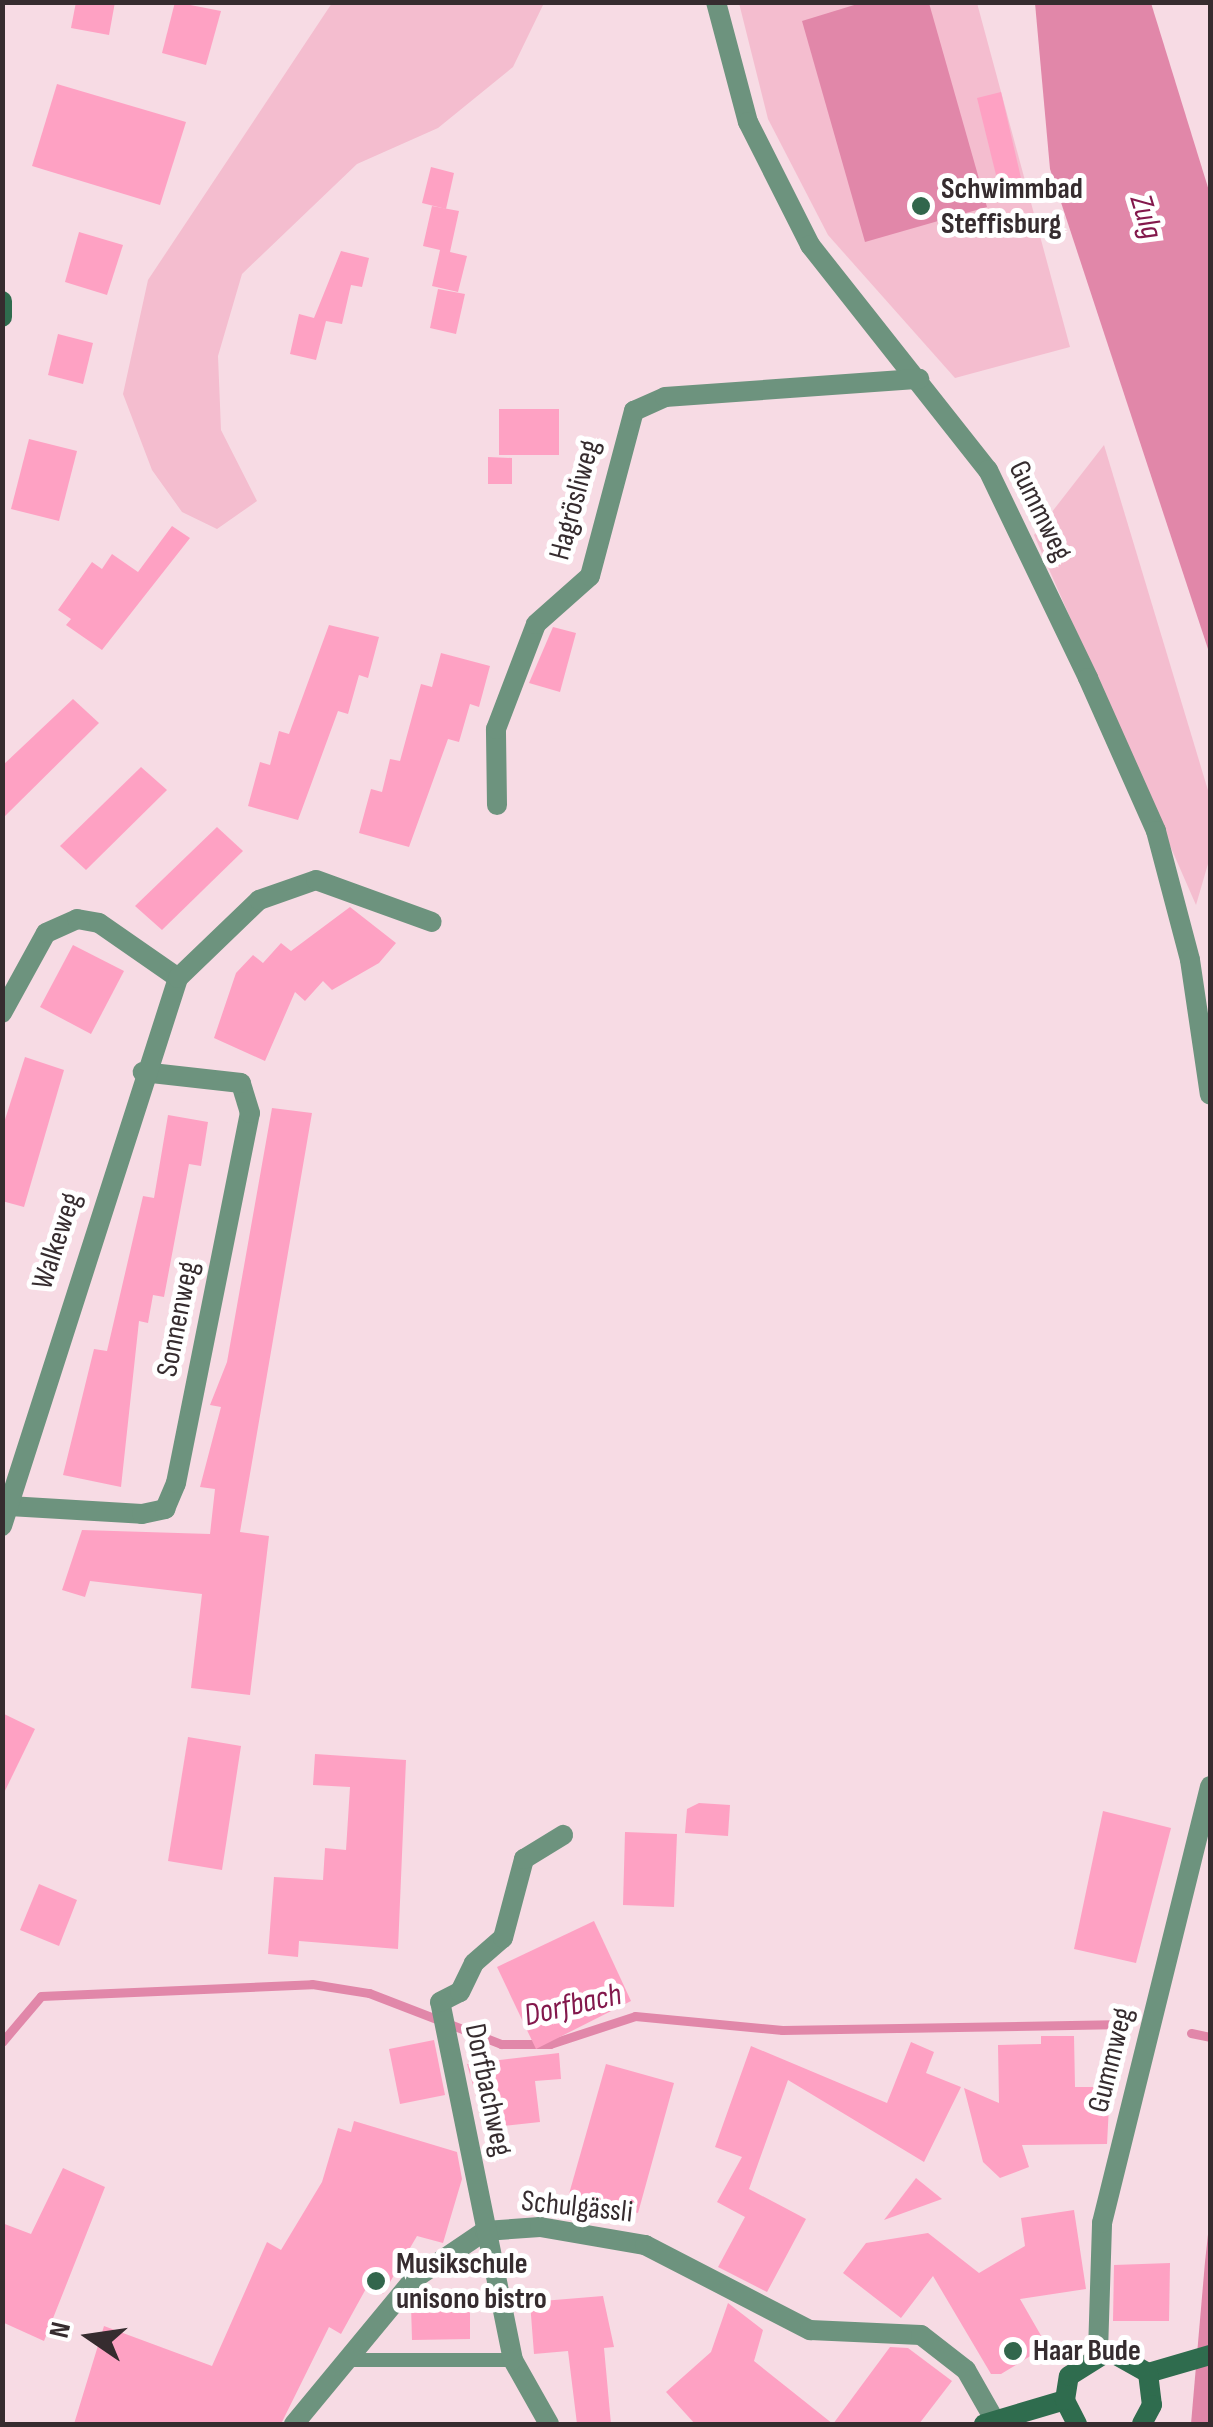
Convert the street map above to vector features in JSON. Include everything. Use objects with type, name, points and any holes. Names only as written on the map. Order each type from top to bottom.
[{"type":"main road","points":[[2,301],[2,317]]},
{"type":"main road","points":[[1077,2424],[1065,2400],[1076,2365],[1098,2352],[1120,2352],[1148,2373],[1152,2405],[1142,2424]]},
{"type":"main road","points":[[1148,2373],[1201,2357]]},
{"type":"main road","points":[[989,2422],[1065,2400]]},
{"type":"street","name":"Gummweg","points":[[716,2],[748,122],[810,244],[988,470],[1156,831],[1190,960],[1210,1095]]},
{"type":"street","name":"Hagrösliweg","points":[[497,805],[496,729],[536,624],[590,576],[634,411],[665,397],[919,379]]},
{"type":"street","name":"Walkeweg","points":[[6,1516],[143,1072],[178,978],[259,900],[316,880],[432,922]]},
{"type":"street","points":[[2,1013],[46,933],[77,918],[99,922],[178,978]]},
{"type":"street","name":"Sonnenweg","points":[[6,1516],[142,1514],[165,1510],[176,1483],[250,1113],[241,1083],[143,1072]]},
{"type":"street","name":"Gummweg","points":[[1098,2352],[1102,2223],[1210,1786]]},
{"type":"street","name":"Dorfbachweg","points":[[549,2424],[513,2360],[441,2012],[503,1938],[524,1859],[563,1835]]},
{"type":"street","name":"Schulgässli","points":[[294,2424],[414,2279],[486,2231],[540,2227],[645,2245],[810,2330],[921,2335],[966,2370],[989,2422]]},
{"type":"lane","points":[[350,2360],[513,2360]]},
{"type":"shaded area","points":[[332,3],[544,3],[513,67],[438,128],[357,164],[242,274],[218,356],[221,430],[257,501],[217,529],[182,512],[152,470],[123,394],[148,280]]},
{"type":"shaded area","name":"Schwimmbad Steffisburg","points":[[739,3],[977,3],[1070,347],[955,378],[828,235],[768,119]]},
{"type":"shaded area","points":[[1104,445],[1210,797],[1210,857],[1196,905],[1034,535]]},
{"type":"water","points":[[864,2],[929,3],[987,207],[865,242],[802,21]]},
{"type":"water","name":"Zulg","points":[[1035,3],[1151,3],[1210,194],[1210,655],[1050,169]]},
{"type":"water","points":[[1210,2216],[1210,2424],[1191,2424],[1205,2262]]},
{"type":"building","points":[[76,2],[115,2],[109,35],[71,28]]},
{"type":"building","points":[[175,2],[221,11],[206,65],[162,53]]},
{"type":"building","points":[[57,84],[186,122],[160,205],[32,166]]},
{"type":"building","points":[[1001,92],[1021,178],[998,183],[977,98]]},
{"type":"building","points":[[431,167],[454,173],[446,209],[422,203]]},
{"type":"building","points":[[432,206],[459,211],[450,252],[467,256],[458,292],[432,286],[440,250],[423,246]]},
{"type":"building","points":[[79,232],[123,245],[107,295],[65,282]]},
{"type":"building","points":[[341,251],[369,258],[362,287],[351,285],[342,324],[326,321],[316,360],[290,354],[299,314],[314,318]]},
{"type":"building","points":[[438,289],[465,294],[456,334],[430,328]]},
{"type":"building","points":[[58,334],[93,343],[83,384],[48,375]]},
{"type":"building","points":[[499,409],[559,409],[559,455],[499,455]]},
{"type":"building","points":[[29,439],[77,451],[59,521],[11,509]]},
{"type":"building","points":[[488,457],[512,458],[512,484],[488,484]]},
{"type":"building","points":[[172,526],[190,538],[102,650],[66,625],[71,619],[58,610],[92,562],[102,569],[112,554],[138,572]]},
{"type":"building","points":[[329,625],[379,637],[368,678],[359,675],[348,714],[338,711],[298,820],[248,806],[260,762],[270,765],[279,731],[289,734]]},
{"type":"building","points":[[553,627],[576,633],[560,692],[529,683]]},
{"type":"building","points":[[441,653],[490,666],[479,707],[470,704],[459,742],[448,739],[409,847],[359,833],[371,789],[382,792],[390,759],[400,761],[421,684],[432,687]]},
{"type":"building","points":[[73,699],[99,723],[2,819],[2,766]]},
{"type":"building","points":[[141,767],[167,790],[86,870],[60,846]]},
{"type":"building","points":[[217,827],[243,851],[162,930],[135,906]]},
{"type":"building","points":[[350,907],[396,943],[379,963],[332,990],[323,981],[305,1001],[295,992],[265,1061],[214,1038],[236,973],[253,955],[263,963],[281,943],[291,951]]},
{"type":"building","points":[[73,945],[124,971],[91,1034],[40,1007]]},
{"type":"building","points":[[25,1057],[64,1070],[24,1207],[2,1201],[2,1129]]},
{"type":"building","points":[[272,1108],[312,1113],[240,1532],[269,1536],[250,1695],[191,1688],[202,1594],[90,1581],[85,1597],[62,1590],[82,1530],[210,1534],[215,1489],[200,1487],[221,1407],[210,1405],[227,1362]]},
{"type":"building","points":[[168,1115],[208,1122],[201,1166],[189,1164],[164,1297],[153,1295],[148,1323],[139,1321],[121,1487],[63,1475],[94,1349],[107,1351],[143,1196],[154,1198]]},
{"type":"building","points":[[2,1713],[35,1729],[2,1797]]},
{"type":"building","points":[[188,1737],[241,1746],[222,1870],[168,1861]]},
{"type":"building","points":[[315,1754],[406,1760],[398,1949],[299,1941],[298,1957],[268,1954],[274,1877],[323,1880],[325,1848],[346,1850],[350,1787],[313,1785]]},
{"type":"building","points":[[699,1803],[730,1805],[728,1836],[685,1833],[687,1809]]},
{"type":"building","points":[[1103,1811],[1171,1828],[1136,1963],[1074,1949]]},
{"type":"building","points":[[625,1832],[677,1834],[674,1907],[623,1905]]},
{"type":"building","points":[[39,1884],[77,1900],[59,1946],[20,1930]]},
{"type":"building","points":[[594,1921],[631,2001],[536,2049],[497,1967]]},
{"type":"building","points":[[1041,2036],[1074,2036],[1075,2087],[1110,2087],[1107,2144],[1022,2145],[1029,2167],[1000,2178],[983,2162],[964,2088],[999,2103],[998,2045],[1041,2044]]},
{"type":"building","points":[[434,2040],[445,2095],[400,2104],[389,2049]]},
{"type":"building","points":[[911,2042],[934,2052],[926,2073],[961,2087],[924,2162],[788,2080],[749,2189],[806,2219],[767,2292],[718,2267],[745,2217],[717,2202],[742,2157],[715,2147],[751,2046],[887,2103]]},
{"type":"building","points":[[559,2053],[561,2079],[535,2081],[540,2122],[485,2128],[467,2064]]},
{"type":"building","points":[[606,2064],[674,2083],[638,2213],[569,2194]]},
{"type":"building","points":[[354,2121],[457,2152],[462,2179],[443,2243],[417,2236],[383,2294],[368,2285],[341,2334],[329,2327],[281,2424],[74,2424],[104,2326],[212,2366],[267,2242],[281,2250],[322,2182],[338,2128],[351,2132]]},
{"type":"building","points":[[63,2168],[105,2187],[44,2341],[2,2322],[2,2223],[31,2234]]},
{"type":"building","points":[[916,2178],[942,2199],[884,2220]]},
{"type":"building","points":[[1074,2210],[1086,2289],[1020,2299],[1047,2346],[1001,2374],[991,2374],[933,2276],[901,2318],[843,2273],[866,2243],[928,2233],[979,2273],[1025,2246],[1021,2218]]},
{"type":"building","points":[[1170,2263],[1169,2321],[1113,2321],[1114,2265]]},
{"type":"building","points":[[603,2296],[614,2347],[604,2348],[611,2424],[577,2424],[568,2351],[534,2354],[530,2302]]},
{"type":"building","points":[[728,2303],[763,2330],[754,2361],[833,2424],[695,2424],[666,2392],[711,2352]]},
{"type":"building","points":[[470,2304],[470,2339],[412,2340],[411,2305]]},
{"type":"building","points":[[890,2347],[908,2348],[952,2381],[919,2424],[833,2424]]},
{"type":"waterway","name":"Dorfbach","points":[[2,2042],[41,1996],[312,1984],[369,1993],[501,2044],[550,2044],[635,2016],[782,2030],[1126,2024]]},
{"type":"waterway","name":"Dorfbach","points":[[1191,2033],[1210,2037]]},
{"type":"place","name":"Schwimmbad Steffisburg","points":[[921,206]]},
{"type":"place","name":"Musikschule unisono bistro","points":[[376,2281]]},
{"type":"place","name":"Haar Bude","points":[[1013,2351]]}]
